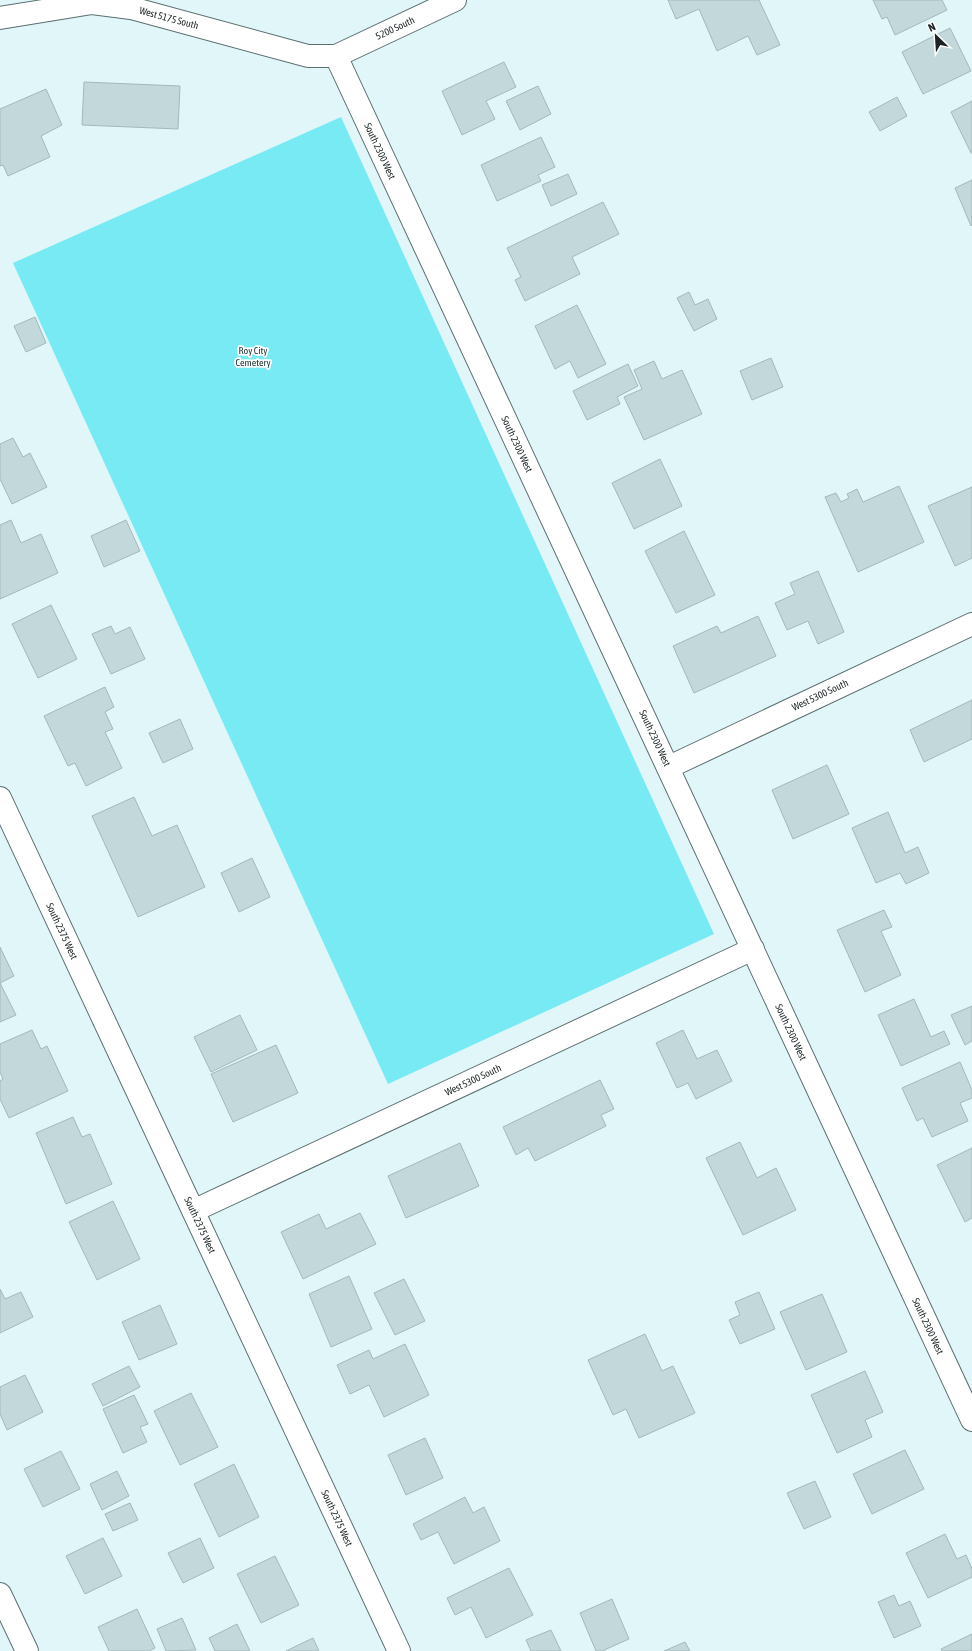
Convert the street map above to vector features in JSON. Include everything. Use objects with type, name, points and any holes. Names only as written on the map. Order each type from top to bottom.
[{"type":"street","name":"5200 South","points":[[336,56],[455,0]]},
{"type":"street","name":"West 5175 South","points":[[0,18],[92,2],[131,8],[308,56],[336,56]]},
{"type":"street","name":"South 2300 West","points":[[336,56],[669,767],[972,1420]]},
{"type":"street","name":"West 5300 South","points":[[669,767],[972,624]]},
{"type":"street","name":"South 2375 West","points":[[0,798],[399,1651]]},
{"type":"street","name":"West 5300 South","points":[[193,1211],[753,949]]},
{"type":"street","points":[[0,1594],[27,1651]]},
{"type":"green space","name":"Roy City Cemetery","points":[[341,117],[714,934],[388,1084],[13,263]]},
{"type":"building","points":[[668,0],[759,0],[780,45],[757,55],[748,36],[717,51],[699,9],[676,19]]},
{"type":"building","points":[[873,0],[942,0],[947,10],[895,35],[887,17],[882,19]]},
{"type":"building","points":[[950,28],[971,71],[923,94],[902,52]]},
{"type":"building","points":[[504,62],[516,87],[486,101],[495,119],[462,135],[442,91]]},
{"type":"building","points":[[84,82],[180,86],[178,129],[82,125]]},
{"type":"building","points":[[538,86],[551,114],[520,130],[506,101]]},
{"type":"building","points":[[46,89],[62,125],[41,136],[50,157],[8,176],[3,165],[0,166],[0,109]]},
{"type":"building","points":[[897,97],[907,116],[880,131],[869,112]]},
{"type":"building","points":[[972,101],[972,153],[971,153],[951,112]]},
{"type":"building","points":[[541,137],[555,167],[538,175],[541,181],[497,201],[481,165]]},
{"type":"building","points":[[568,174],[577,194],[551,206],[542,185]]},
{"type":"building","points":[[972,180],[972,225],[971,226],[955,188]]},
{"type":"building","points":[[603,202],[619,234],[572,257],[580,274],[525,301],[515,280],[521,277],[507,248]]},
{"type":"building","points":[[689,292],[695,305],[708,299],[717,319],[694,331],[677,298]]},
{"type":"building","points":[[577,305],[606,364],[578,378],[570,361],[555,369],[535,326]]},
{"type":"building","points":[[35,317],[46,343],[26,352],[14,326]]},
{"type":"building","points":[[771,358],[783,387],[752,400],[740,371]]},
{"type":"building","points":[[654,361],[662,379],[682,370],[702,414],[644,440],[624,397],[642,389],[634,370]]},
{"type":"building","points":[[628,364],[638,386],[617,397],[620,404],[587,420],[573,391]]},
{"type":"building","points":[[13,438],[23,457],[30,453],[47,487],[12,504],[0,479],[0,444]]},
{"type":"building","points":[[660,459],[682,506],[634,529],[612,483]]},
{"type":"building","points":[[899,486],[924,542],[858,572],[825,497],[836,493],[841,502],[849,498],[847,494],[857,489],[863,502]]},
{"type":"building","points":[[972,487],[972,558],[955,566],[928,506]]},
{"type":"building","points":[[11,520],[21,543],[41,534],[58,573],[0,599],[0,525]]},
{"type":"building","points":[[126,520],[140,551],[104,567],[91,536]]},
{"type":"building","points":[[684,531],[715,595],[676,613],[645,551]]},
{"type":"building","points":[[818,571],[844,632],[818,644],[808,621],[787,630],[775,603],[795,594],[790,583]]},
{"type":"building","points":[[51,605],[77,659],[38,678],[12,624]]},
{"type":"building","points":[[758,616],[776,656],[694,693],[673,646],[717,626],[721,633]]},
{"type":"building","points":[[111,626],[115,634],[130,627],[145,659],[111,674],[92,634]]},
{"type":"building","points":[[105,687],[114,707],[105,712],[113,729],[105,732],[122,768],[86,786],[75,763],[68,766],[44,716]]},
{"type":"building","points":[[972,700],[972,739],[924,762],[910,730]]},
{"type":"building","points":[[180,719],[193,749],[163,763],[149,733]]},
{"type":"building","points":[[827,765],[849,814],[793,839],[772,790]]},
{"type":"building","points":[[134,797],[152,836],[177,825],[205,887],[138,917],[92,816]]},
{"type":"building","points":[[888,812],[905,853],[918,847],[929,873],[906,884],[900,873],[876,883],[852,828]]},
{"type":"building","points":[[252,858],[270,897],[239,912],[221,873]]},
{"type":"building","points":[[884,910],[892,927],[881,931],[901,975],[865,992],[837,930]]},
{"type":"building","points":[[0,947],[14,976],[0,983]]},
{"type":"building","points":[[0,983],[16,1015],[0,1022]]},
{"type":"building","points":[[914,999],[931,1037],[944,1031],[950,1044],[901,1066],[878,1015]]},
{"type":"building","points":[[972,1006],[972,1041],[965,1045],[951,1015]]},
{"type":"building","points":[[240,1015],[257,1050],[211,1072],[194,1037]]},
{"type":"building","points":[[32,1030],[41,1049],[47,1046],[68,1091],[9,1118],[0,1099],[0,1081],[3,1079],[0,1072],[0,1044]]},
{"type":"building","points":[[683,1030],[697,1059],[717,1050],[732,1081],[696,1099],[688,1083],[677,1088],[656,1043]]},
{"type":"building","points":[[276,1045],[298,1093],[233,1122],[211,1074]]},
{"type":"building","points":[[960,1062],[972,1090],[972,1098],[960,1103],[968,1121],[932,1137],[923,1118],[917,1121],[902,1088]]},
{"type":"building","points":[[600,1080],[614,1109],[601,1115],[606,1126],[535,1161],[528,1148],[516,1155],[503,1127]]},
{"type":"building","points":[[73,1117],[82,1137],[90,1134],[112,1184],[66,1204],[36,1133]]},
{"type":"building","points":[[740,1142],[757,1178],[776,1168],[796,1210],[743,1235],[706,1158]]},
{"type":"building","points":[[460,1143],[479,1186],[406,1218],[388,1176]]},
{"type":"building","points":[[972,1148],[972,1218],[965,1222],[937,1165]]},
{"type":"building","points":[[113,1201],[140,1259],[97,1280],[69,1222]]},
{"type":"building","points":[[360,1213],[376,1244],[303,1279],[281,1232],[319,1214],[326,1229]]},
{"type":"building","points":[[349,1276],[372,1329],[331,1347],[309,1294]]},
{"type":"building","points":[[404,1279],[425,1321],[395,1335],[374,1293]]},
{"type":"building","points":[[0,1289],[5,1299],[21,1292],[33,1317],[0,1333]]},
{"type":"building","points":[[759,1292],[775,1329],[740,1344],[729,1320],[740,1315],[735,1302]]},
{"type":"building","points":[[822,1294],[847,1352],[806,1370],[780,1312]]},
{"type":"building","points":[[160,1305],[177,1344],[139,1360],[122,1322]]},
{"type":"building","points":[[645,1334],[662,1371],[673,1366],[695,1413],[639,1438],[626,1409],[613,1415],[588,1360]]},
{"type":"building","points":[[405,1344],[429,1395],[384,1417],[369,1385],[350,1394],[337,1365],[369,1350],[373,1359]]},
{"type":"building","points":[[129,1366],[140,1387],[103,1406],[92,1384]]},
{"type":"building","points":[[865,1371],[883,1412],[865,1420],[872,1437],[837,1453],[811,1395]]},
{"type":"building","points":[[25,1375],[43,1412],[7,1430],[0,1414],[0,1387]]},
{"type":"building","points":[[191,1393],[218,1447],[180,1465],[154,1411]]},
{"type":"building","points":[[134,1395],[148,1424],[140,1427],[147,1442],[123,1453],[103,1409]]},
{"type":"building","points":[[425,1438],[443,1478],[406,1495],[388,1455]]},
{"type":"building","points":[[905,1450],[924,1489],[872,1514],[853,1474]]},
{"type":"building","points":[[61,1451],[80,1489],[43,1507],[24,1469]]},
{"type":"building","points":[[234,1464],[259,1517],[219,1537],[194,1484]]},
{"type":"building","points":[[117,1471],[129,1496],[102,1510],[90,1484]]},
{"type":"building","points":[[815,1481],[831,1517],[804,1529],[787,1493]]},
{"type":"building","points":[[465,1497],[473,1513],[484,1507],[500,1541],[454,1564],[438,1532],[421,1540],[413,1524]]},
{"type":"building","points":[[130,1503],[138,1520],[113,1531],[105,1514]]},
{"type":"building","points":[[945,1534],[957,1559],[966,1555],[972,1569],[972,1577],[928,1598],[906,1553]]},
{"type":"building","points":[[103,1538],[122,1576],[85,1594],[66,1556]]},
{"type":"building","points":[[200,1538],[214,1568],[183,1583],[168,1553]]},
{"type":"building","points":[[275,1556],[299,1605],[261,1623],[237,1574]]},
{"type":"building","points":[[509,1568],[533,1615],[486,1638],[471,1607],[455,1615],[447,1598]]},
{"type":"building","points":[[894,1595],[899,1606],[910,1601],[921,1626],[894,1638],[878,1602]]},
{"type":"building","points":[[612,1599],[629,1639],[602,1651],[596,1651],[580,1613]]},
{"type":"building","points":[[137,1609],[155,1648],[149,1651],[109,1651],[98,1627]]},
{"type":"building","points":[[182,1618],[196,1650],[166,1651],[157,1629]]},
{"type":"building","points":[[237,1624],[250,1651],[215,1651],[209,1638]]},
{"type":"building","points":[[551,1630],[561,1651],[531,1651],[526,1640]]},
{"type":"building","points":[[972,1634],[972,1651],[942,1651],[941,1649]]},
{"type":"building","points":[[313,1638],[319,1651],[286,1651]]},
{"type":"building","points":[[685,1642],[690,1651],[664,1651]]}]
